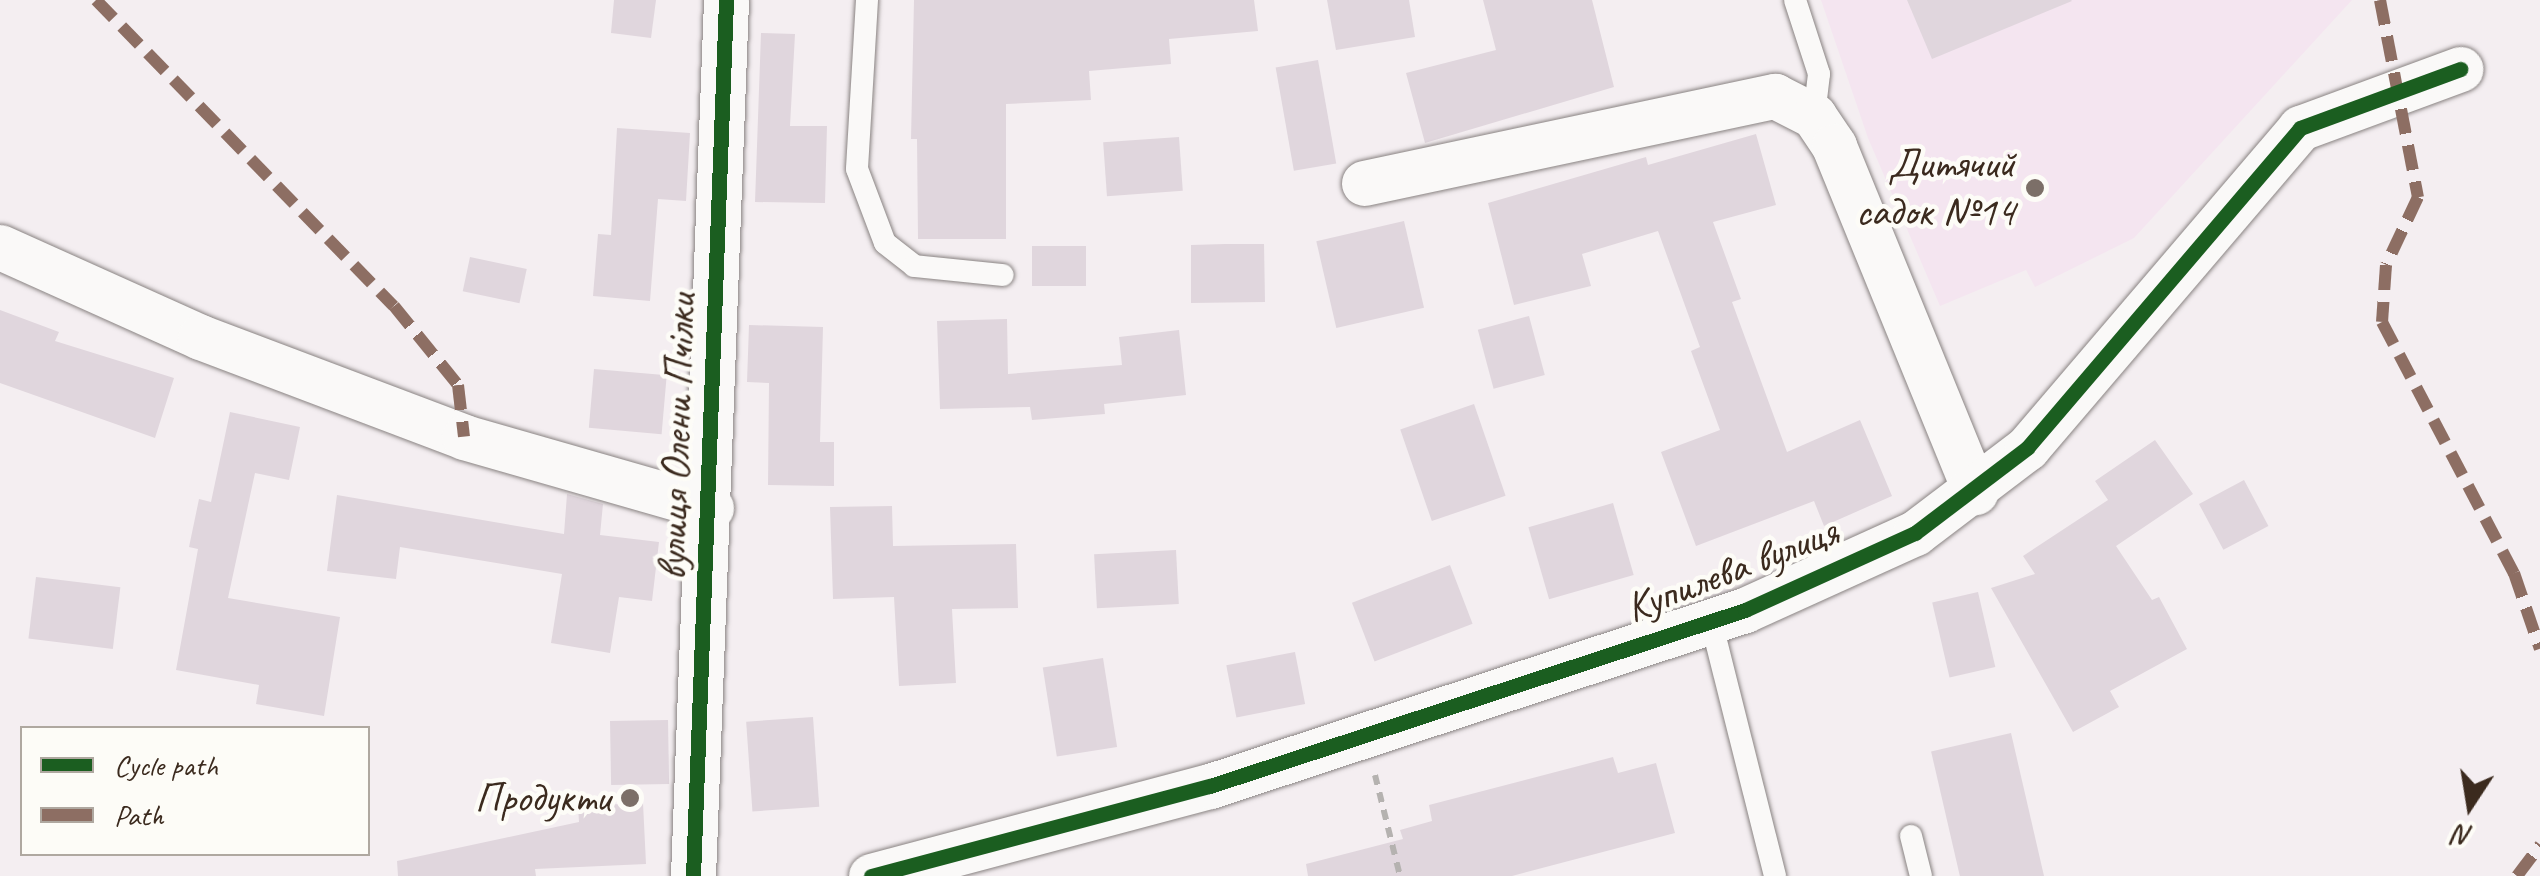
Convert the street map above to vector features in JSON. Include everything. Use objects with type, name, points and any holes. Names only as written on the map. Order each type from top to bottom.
[{"type":"street","name":"вулиця Олени Пчілки","points":[[693,876],[711,508],[726,0]]},
{"type":"street","name":"Купилева вулиця","points":[[871,876],[1210,786],[1364,736],[1711,622],[1915,534],[1975,492],[2027,448],[2300,128],[2460,69]]},
{"type":"street","points":[[1364,184],[1775,96],[1814,116],[1834,146],[1975,492]]},
{"type":"street","name":"вулиця Олени Пчілки","points":[[0,246],[200,337],[464,437],[711,508]]},
{"type":"lane","points":[[867,0],[857,169],[884,243],[914,266],[1003,275]]},
{"type":"lane","points":[[1795,0],[1819,74],[1814,116]]},
{"type":"lane","points":[[1711,622],[1776,876]]},
{"type":"lane","points":[[1910,836],[1921,876]]},
{"type":"path","points":[[1364,736],[1400,876]]},
{"type":"shaded area","name":"Дитячий садок №14","points":[[1821,0],[2352,0],[2134,238],[2035,287],[2026,270],[1940,306],[1868,138]]},
{"type":"building","points":[[614,0],[656,0],[651,38],[611,33]]},
{"type":"building","points":[[914,0],[1254,0],[1258,31],[1169,39],[1171,64],[1089,71],[1091,100],[1006,104],[1006,239],[918,239],[917,139],[911,139]]},
{"type":"building","points":[[1327,0],[1409,0],[1415,37],[1336,50]]},
{"type":"building","points":[[1483,0],[1592,0],[1614,87],[1425,143],[1406,73],[1496,50]]},
{"type":"building","points":[[1907,0],[2071,0],[2072,1],[1932,59]]},
{"type":"building","points":[[761,33],[795,34],[790,126],[827,126],[825,203],[755,202]]},
{"type":"building","points":[[1318,60],[1336,163],[1294,171],[1276,67]]},
{"type":"building","points":[[617,128],[690,133],[686,201],[658,199],[650,301],[593,296],[598,234],[611,235]]},
{"type":"building","points":[[1756,134],[1776,205],[1713,222],[1741,299],[1732,302],[1787,452],[1860,420],[1892,496],[1824,526],[1814,501],[1696,546],[1661,452],[1720,430],[1691,351],[1700,347],[1658,231],[1582,254],[1591,286],[1514,305],[1488,203],[1646,157],[1648,165]]},
{"type":"building","points":[[1179,137],[1183,191],[1107,196],[1103,142]]},
{"type":"building","points":[[1404,221],[1424,308],[1336,328],[1316,241]]},
{"type":"building","points":[[1264,244],[1265,302],[1191,303],[1191,245]]},
{"type":"building","points":[[1032,246],[1086,246],[1086,286],[1032,286]]},
{"type":"building","points":[[470,257],[527,269],[519,303],[463,291]]},
{"type":"building","points":[[0,310],[59,332],[55,341],[174,378],[155,438],[0,383]]},
{"type":"building","points":[[1529,316],[1545,375],[1494,389],[1478,330]]},
{"type":"building","points":[[1007,319],[1008,374],[1122,365],[1119,337],[1179,330],[1186,395],[1104,404],[1105,414],[1032,420],[1030,407],[940,409],[937,321]]},
{"type":"building","points":[[749,325],[823,327],[820,442],[834,442],[834,486],[768,485],[769,383],[747,382]]},
{"type":"building","points":[[594,369],[667,375],[662,434],[589,428]]},
{"type":"building","points":[[1474,404],[1506,496],[1432,521],[1400,429]]},
{"type":"building","points":[[230,412],[300,427],[289,480],[255,473],[228,598],[340,617],[324,716],[256,704],[259,685],[176,670],[198,549],[189,547],[199,499],[211,502]]},
{"type":"building","points":[[2155,440],[2193,494],[2116,546],[2152,600],[2159,597],[2187,649],[2110,691],[2119,707],[2073,732],[1991,588],[2035,574],[2023,556],[2108,500],[2095,481]]},
{"type":"building","points":[[2244,480],[2268,526],[2223,550],[2199,504]]},
{"type":"building","points":[[567,494],[603,504],[600,535],[659,542],[652,601],[619,597],[610,653],[551,643],[562,574],[400,547],[396,579],[327,571],[337,495],[564,534]]},
{"type":"building","points":[[1613,503],[1634,575],[1549,599],[1528,527]]},
{"type":"building","points":[[892,506],[893,546],[1016,544],[1018,608],[952,609],[956,683],[899,686],[894,597],[833,599],[830,507]]},
{"type":"building","points":[[1176,550],[1179,604],[1097,608],[1094,554]]},
{"type":"building","points":[[1450,565],[1473,624],[1375,661],[1352,603]]},
{"type":"building","points":[[36,577],[120,587],[113,649],[28,639]]},
{"type":"building","points":[[1978,592],[1995,667],[1950,678],[1932,603]]},
{"type":"building","points":[[1295,652],[1305,704],[1236,717],[1226,665]]},
{"type":"building","points":[[1103,658],[1117,747],[1057,756],[1043,668]]},
{"type":"building","points":[[813,717],[819,807],[752,811],[746,722]]},
{"type":"building","points":[[668,720],[669,784],[611,785],[610,721]]},
{"type":"building","points":[[2011,733],[2044,876],[1960,876],[1931,751]]},
{"type":"building","points":[[1613,757],[1618,773],[1656,763],[1675,833],[1512,876],[1308,876],[1306,864],[1403,839],[1400,830],[1432,821],[1429,805]]},
{"type":"building","points":[[643,803],[646,864],[535,869],[536,876],[398,876],[397,861],[579,822],[578,806]]},
{"type":"marked path","points":[[96,0],[394,306],[458,385],[464,437]]},
{"type":"marked path","points":[[2380,0],[2418,197],[2386,265],[2382,322],[2514,573],[2540,649]]},
{"type":"marked path","points":[[2517,876],[2540,845]]},
{"type":"cycle path","points":[[693,876],[726,0]]},
{"type":"cycle path","points":[[871,876],[1210,786],[1745,610],[1915,533],[2027,448],[2300,128],[2460,69]]},
{"type":"place","name":"Дитячий садок №14","points":[[2035,188]]},
{"type":"place","name":"Продукти","points":[[630,798]]}]
